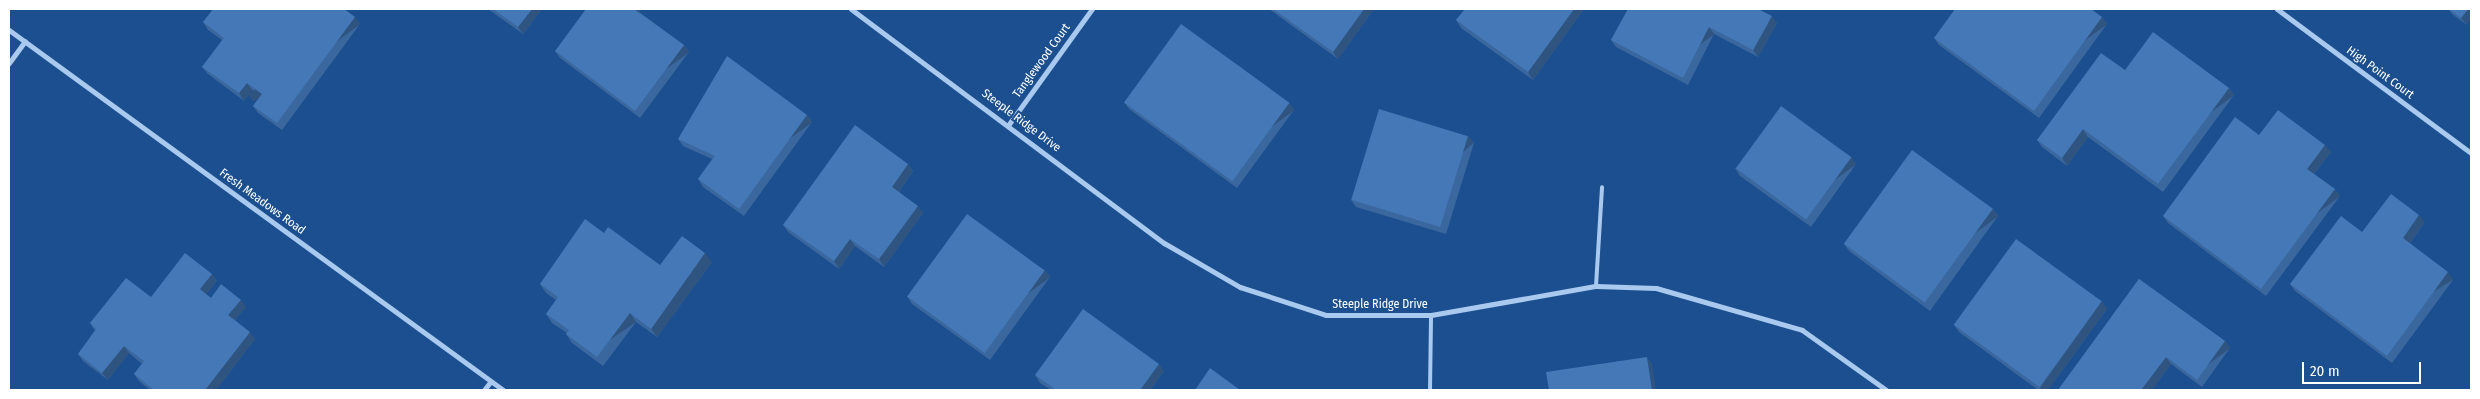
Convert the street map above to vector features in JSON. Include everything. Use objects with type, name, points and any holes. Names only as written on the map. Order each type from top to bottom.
[{"type":"street","name":"Steeple Ridge Drive","points":[[851,9],[1009,124],[1164,243],[1240,287],[1326,315],[1431,315],[1596,286],[1656,288],[1802,330],[1886,390]]},
{"type":"street","name":"Tanglewood Court","points":[[1009,124],[1092,9]]},
{"type":"street","name":"High Point Court","points":[[2277,9],[2471,153]]},
{"type":"street","name":"Fresh Meadows Road","points":[[9,30],[503,390]]},
{"type":"street","points":[[9,62],[25,41]]},
{"type":"street","points":[[484,390],[491,381]]},
{"type":"lane","points":[[1596,286],[1602,188]]},
{"type":"lane","points":[[1430,390],[1431,315]]},
{"type":"building","points":[[213,9],[344,9],[355,17],[277,123],[253,106],[262,94],[247,83],[239,93],[202,67],[224,38],[203,22]]},
{"type":"building","points":[[493,9],[532,9],[518,27]]},
{"type":"building","points":[[586,9],[634,9],[684,45],[635,111],[555,51]]},
{"type":"building","points":[[1273,9],[1364,9],[1333,52]]},
{"type":"building","points":[[1465,9],[1574,9],[1528,72],[1456,20]]},
{"type":"building","points":[[1628,9],[1758,9],[1772,16],[1753,50],[1709,27],[1683,78],[1611,40]]},
{"type":"building","points":[[1955,9],[2091,9],[2102,17],[2034,111],[1934,38]]},
{"type":"building","points":[[2449,9],[2468,9],[2461,18]]},
{"type":"building","points":[[1181,24],[1289,103],[1232,181],[1124,102]]},
{"type":"building","points":[[2153,32],[2229,88],[2158,184],[2083,129],[2062,158],[2037,140],[2101,53],[2125,70]]},
{"type":"building","points":[[727,56],[807,115],[739,209],[698,179],[715,156],[678,139]]},
{"type":"building","points":[[1781,106],[1851,157],[1806,219],[1736,168]]},
{"type":"building","points":[[1379,109],[1468,136],[1440,227],[1351,200]]},
{"type":"building","points":[[2278,110],[2325,145],[2307,169],[2335,189],[2261,289],[2163,216],[2235,117],[2259,135]]},
{"type":"building","points":[[855,125],[908,164],[892,187],[918,206],[879,259],[850,239],[834,261],[783,225]]},
{"type":"building","points":[[1912,150],[1993,209],[1925,303],[1844,244]]},
{"type":"building","points":[[2391,194],[2419,215],[2403,238],[2448,272],[2387,356],[2290,284],[2341,216],[2362,232]]},
{"type":"building","points":[[967,214],[1045,270],[985,353],[907,297]]},
{"type":"building","points":[[585,219],[604,233],[608,227],[660,265],[682,236],[705,253],[651,329],[630,313],[597,357],[566,334],[569,330],[546,314],[558,297],[540,284]]},
{"type":"building","points":[[2016,239],[2102,301],[2039,387],[1954,325]]},
{"type":"building","points":[[185,253],[212,274],[200,289],[211,298],[221,284],[241,300],[228,315],[250,332],[205,390],[154,390],[134,374],[144,361],[124,346],[102,373],[78,354],[96,329],[90,323],[126,278],[151,297]]},
{"type":"building","points":[[2139,279],[2225,341],[2197,380],[2166,357],[2141,390],[2058,390]]},
{"type":"building","points":[[1083,309],[1159,364],[1140,390],[1056,390],[1035,375]]},
{"type":"building","points":[[1647,357],[1652,390],[1549,390],[1546,372]]},
{"type":"building","points":[[1210,368],[1240,390],[1195,390]]}]
